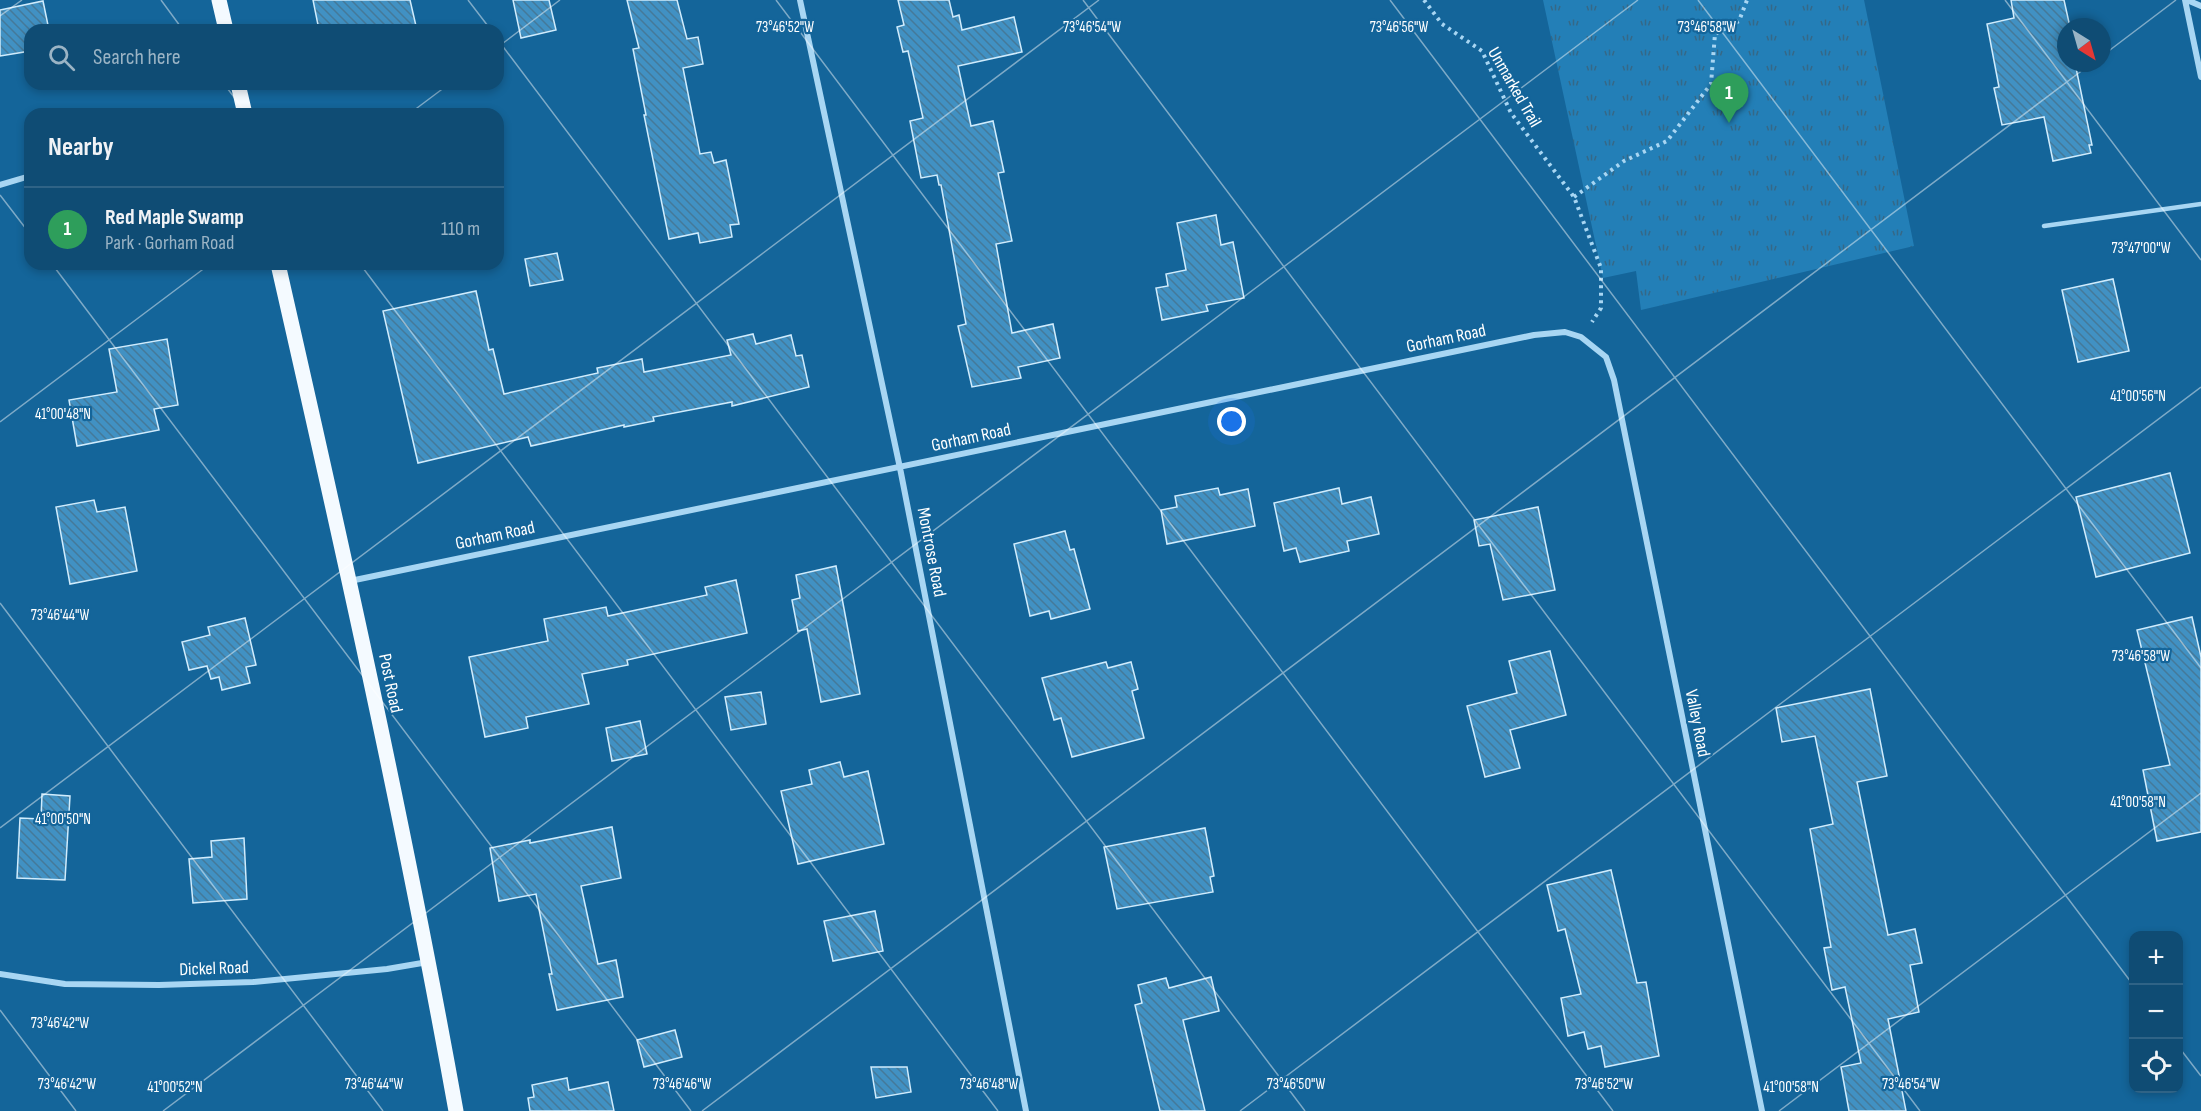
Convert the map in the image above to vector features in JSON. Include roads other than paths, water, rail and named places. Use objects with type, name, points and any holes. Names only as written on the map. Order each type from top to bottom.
[{"type":"main road","points":[[219,0],[225,24]]},
{"type":"main road","points":[[239,90],[243,108]]},
{"type":"main road","name":"Post Road","points":[[279,270],[350,581],[429,962],[456,1111]]},
{"type":"street","name":"Montrose Road","points":[[800,0],[900,468],[1026,1111]]},
{"type":"street","points":[[2186,0],[2201,6]]},
{"type":"street","points":[[2186,0],[2201,77]]},
{"type":"street","points":[[0,185],[24,178]]},
{"type":"street","name":"Gorham Road","points":[[350,581],[1534,335],[1565,332],[1581,337]]},
{"type":"street","name":"Valley Road","points":[[1581,337],[1606,357],[1614,380],[1762,1111]]},
{"type":"street","name":"Dickel Road","points":[[0,974],[65,984],[194,984],[253,982],[387,969],[429,962]]},
{"type":"lane","points":[[2044,226],[2201,204]]},
{"type":"place","name":"Red Maple Swamp","points":[[1729,123]]}]
